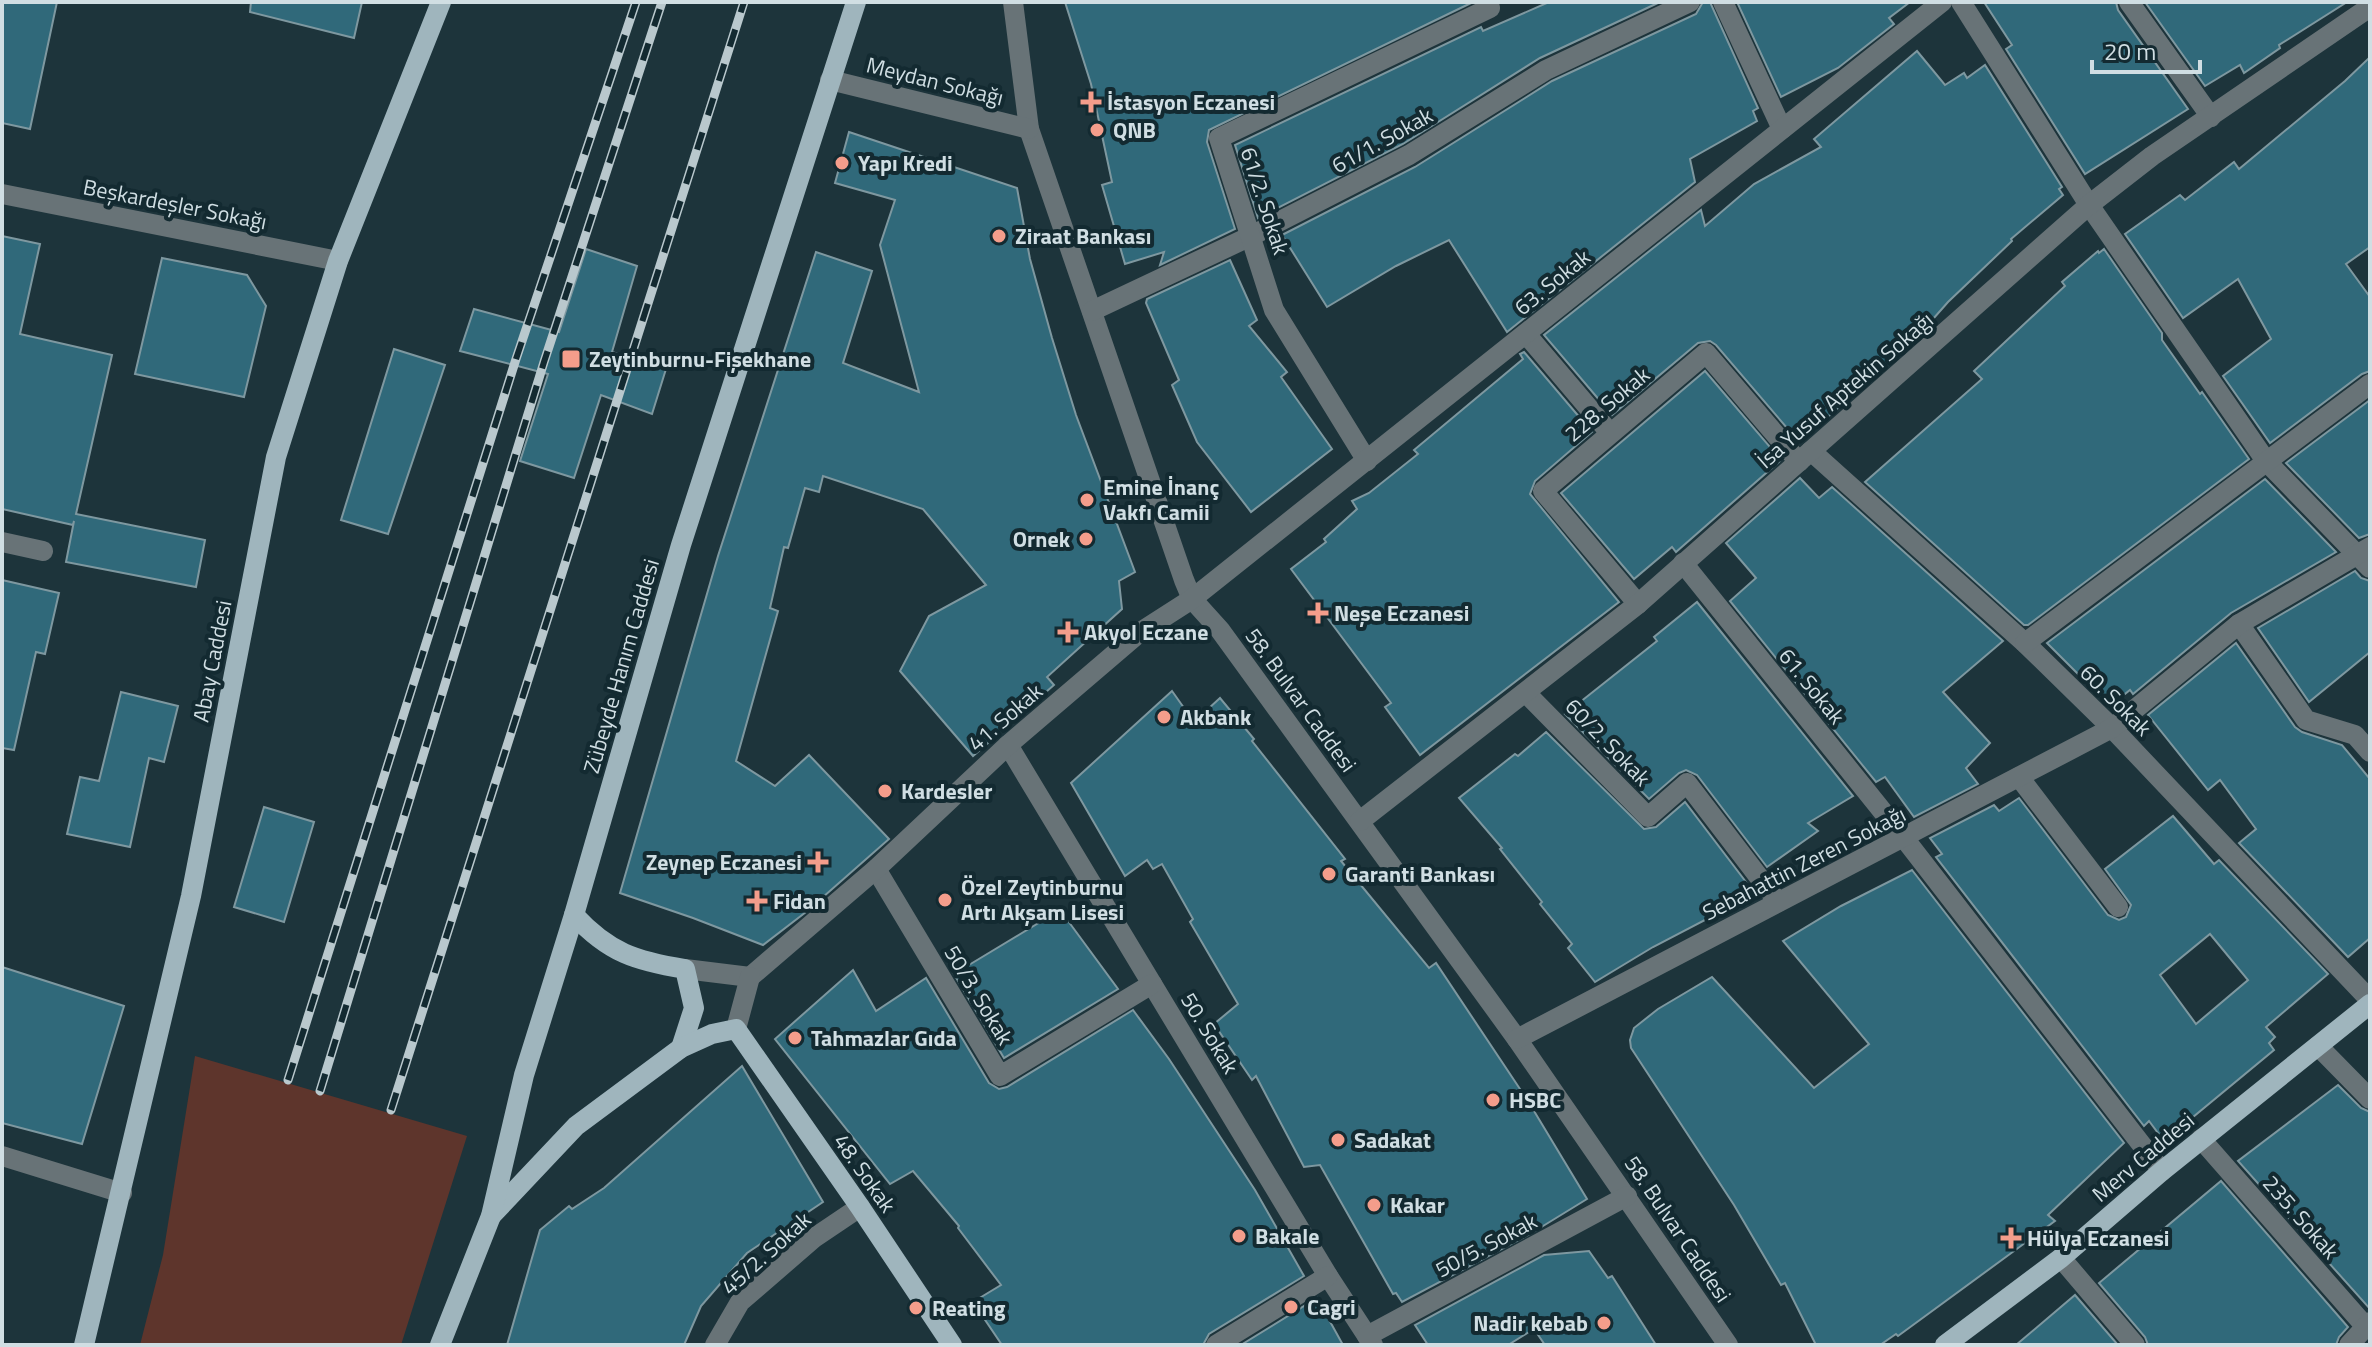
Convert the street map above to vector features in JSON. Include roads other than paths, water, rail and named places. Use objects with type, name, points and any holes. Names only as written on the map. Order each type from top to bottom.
[{"type":"main road","name":"Abay Caddesi","points":[[84,1345],[191,896],[276,457],[338,261],[441,2]]},
{"type":"main road","name":"Zübeyde Hanım Caddesi","points":[[440,1345],[491,1216],[524,1075],[574,915],[681,545],[856,2]]},
{"type":"main road","points":[[574,915],[594,937],[641,962],[685,969],[694,1008],[681,1048]]},
{"type":"main road","name":"Merv Caddesi","points":[[1945,1345],[2061,1258],[2162,1171],[2370,1002]]},
{"type":"main road","points":[[491,1216],[576,1126],[681,1048],[712,1034],[736,1029]]},
{"type":"main road","name":"48. Sokak","points":[[736,1029],[952,1345]]},
{"type":"street","name":"58. Bulvar Caddesi","points":[[1013,2],[1029,129],[1192,599],[1220,630],[1517,1039],[1728,1345]]},
{"type":"street","name":"61/2. Sokak","points":[[1367,461],[1274,310],[1219,138],[1490,8],[1488,2]]},
{"type":"street","name":"61/1. Sokak","points":[[1092,311],[1251,236],[1409,155],[1546,70],[1690,2]]},
{"type":"street","points":[[1723,2],[1782,129]]},
{"type":"street","name":"63. Sokak","points":[[1192,599],[1942,2]]},
{"type":"street","points":[[1961,2],[2089,205],[2266,461],[2366,557]]},
{"type":"street","points":[[2129,2],[2211,117]]},
{"type":"street","name":"İsa Yusuf Aptekin Sokağı","points":[[1360,821],[1638,604],[2089,205],[2152,156],[2370,7]]},
{"type":"street","name":"Meydan Sokağı","points":[[830,80],[1029,129]]},
{"type":"street","name":"Beşkardeşler Sokağı","points":[[2,194],[338,261]]},
{"type":"street","points":[[1526,334],[1610,433]]},
{"type":"street","name":"228. Sokak","points":[[1638,604],[1543,491],[1706,353],[1805,456]]},
{"type":"street","points":[[2025,643],[2370,384]]},
{"type":"street","name":"60. Sokak","points":[[1805,456],[2025,643],[2112,728],[2370,1002]]},
{"type":"street","points":[[2,542],[43,551]]},
{"type":"street","name":"Sebahattin Zeren Sokağı","points":[[1517,1039],[2112,728],[2239,624],[2366,557]]},
{"type":"street","name":"61. Sokak","points":[[1683,563],[1904,838],[2162,1171]]},
{"type":"street","name":"41. Sokak","points":[[750,977],[876,869],[1008,745],[1139,633],[1192,599]]},
{"type":"street","points":[[2239,624],[2306,720],[2355,735],[2370,752]]},
{"type":"street","name":"60/2. Sokak","points":[[1526,693],[1648,817],[1687,783],[1778,902]]},
{"type":"street","name":"50. Sokak","points":[[1008,745],[1328,1276],[1370,1340]]},
{"type":"street","points":[[2019,777],[2118,907]]},
{"type":"street","name":"50/3. Sokak","points":[[876,869],[1000,1076],[1152,984]]},
{"type":"street","points":[[685,969],[750,977],[736,1029]]},
{"type":"street","points":[[2318,1046],[2370,1099]]},
{"type":"street","name":"235. Sokak","points":[[2201,1139],[2368,1324]]},
{"type":"street","points":[[2,1156],[122,1193]]},
{"type":"street","name":"50/5. Sokak","points":[[1370,1340],[1627,1196]]},
{"type":"street","name":"45/2. Sokak","points":[[715,1345],[740,1302],[814,1238],[860,1207]]},
{"type":"street","points":[[2061,1258],[2135,1345]]},
{"type":"street","points":[[1216,1345],[1328,1276]]},
{"type":"street","points":[[2349,1345],[2368,1324]]},
{"type":"railway","points":[[288,1080],[516,359],[636,2]]},
{"type":"railway","points":[[320,1091],[544,362],[662,2]]},
{"type":"railway","points":[[391,1110],[744,2]]},
{"type":"place","name":"İstasyon Eczanesi","points":[[1091,102]]},
{"type":"place","name":"QNB","points":[[1097,130]]},
{"type":"place","name":"Yapı Kredi","points":[[842,163]]},
{"type":"place","name":"Ziraat Bankası","points":[[999,236]]},
{"type":"place","name":"Zeytinburnu-Fişekhane","points":[[571,359]]},
{"type":"place","name":"Emine İnanç Vakfı Camii","points":[[1087,500]]},
{"type":"place","name":"Ornek","points":[[1086,539]]},
{"type":"place","name":"Neşe Eczanesi","points":[[1318,613]]},
{"type":"place","name":"Akyol Eczane","points":[[1068,632]]},
{"type":"place","name":"Akbank","points":[[1164,717]]},
{"type":"place","name":"Kardesler","points":[[885,791]]},
{"type":"place","name":"Zeynep Eczanesi","points":[[818,862]]},
{"type":"place","name":"Garanti Bankası","points":[[1329,874]]},
{"type":"place","name":"Özel Zeytinburnu Artı Akşam Lisesi","points":[[945,900]]},
{"type":"place","name":"Fidan","points":[[757,901]]},
{"type":"place","name":"Tahmazlar Gıda","points":[[795,1038]]},
{"type":"place","name":"HSBC","points":[[1493,1100]]},
{"type":"place","name":"Sadakat","points":[[1338,1140]]},
{"type":"place","name":"Kakar","points":[[1374,1205]]},
{"type":"place","name":"Bakale","points":[[1239,1236]]},
{"type":"place","name":"Hülya Eczanesi","points":[[2011,1238]]},
{"type":"place","name":"Cagri","points":[[1291,1307]]},
{"type":"place","name":"Reating","points":[[916,1308]]},
{"type":"place","name":"Nadir kebab","points":[[1604,1323]]}]
